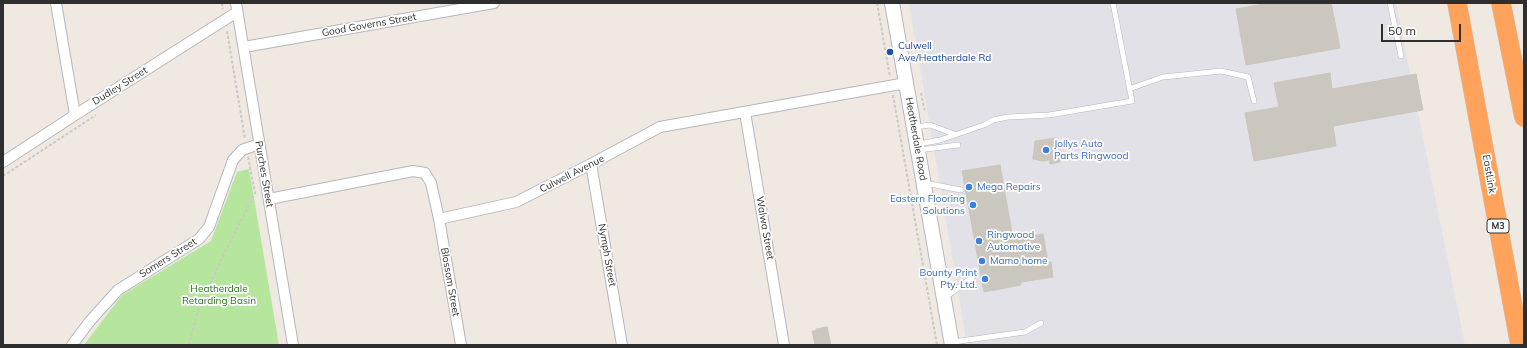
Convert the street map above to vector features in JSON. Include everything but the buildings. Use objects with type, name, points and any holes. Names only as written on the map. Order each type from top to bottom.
[{"type":"highway","points":[[1445,3],[1476,108]]},
{"type":"highway","name":"EastLink","points":[[1457,3],[1520,345]]},
{"type":"highway","points":[[1501,3],[1524,117]]},
{"type":"main road","name":"Heatherdale Road","points":[[892,3],[952,344]]},
{"type":"street","points":[[56,3],[75,114]]},
{"type":"street","name":"Good Governs Street","points":[[244,47],[494,3]]},
{"type":"street","name":"Dudley Street","points":[[3,162],[236,8]]},
{"type":"street","name":"Purches Street","points":[[236,8],[244,47],[293,345]]},
{"type":"street","name":"Culwell Avenue","points":[[439,219],[516,202],[660,127],[906,83]]},
{"type":"street","name":"Walwa Street","points":[[745,112],[784,345]]},
{"type":"street","name":"Somers Street","points":[[72,345],[90,321],[118,290],[199,239],[209,227],[233,160],[242,150],[259,144]]},
{"type":"street","name":"Nymph Street","points":[[591,164],[622,345]]},
{"type":"street","points":[[269,200],[413,171],[425,173],[432,183],[439,219]]},
{"type":"street","name":"Blossom Street","points":[[439,219],[461,345]]},
{"type":"lane","points":[[917,147],[984,125],[993,120],[1008,117],[1049,115],[1132,102],[1113,3]]},
{"type":"lane","points":[[1390,3],[1401,56]]},
{"type":"lane","points":[[1130,89],[1163,77],[1221,71],[1248,77],[1254,101]]},
{"type":"lane","points":[[914,128],[930,125],[955,134]]},
{"type":"lane","points":[[917,147],[958,145]]},
{"type":"lane","points":[[924,182],[961,190]]},
{"type":"lane","points":[[944,298],[975,275]]},
{"type":"lane","points":[[952,344],[1025,332],[1041,323]]},
{"type":"path","points":[[877,3],[937,345]]},
{"type":"path","points":[[189,345],[198,310],[220,262],[255,193],[227,31]]},
{"type":"shaded area","points":[[909,3],[1396,3],[1465,345],[967,345]]},
{"type":"green space","name":"Heatherdale Retarding Basin","points":[[249,169],[279,345],[84,345],[122,295],[211,241],[237,172]]},
{"type":"place","name":"Culwell Ave/Heatherdale Rd","points":[[890,52]]},
{"type":"place","name":"Jollys Auto Parts Ringwood","points":[[1046,150]]},
{"type":"place","name":"Mega Repairs","points":[[969,187]]},
{"type":"place","name":"Eastern Flooring Solutions","points":[[973,205]]},
{"type":"place","name":"Ringwood Automotive","points":[[979,241]]},
{"type":"place","name":"Mamo home","points":[[982,261]]},
{"type":"place","name":"Bounty Print Pty. Ltd.","points":[[985,279]]}]
